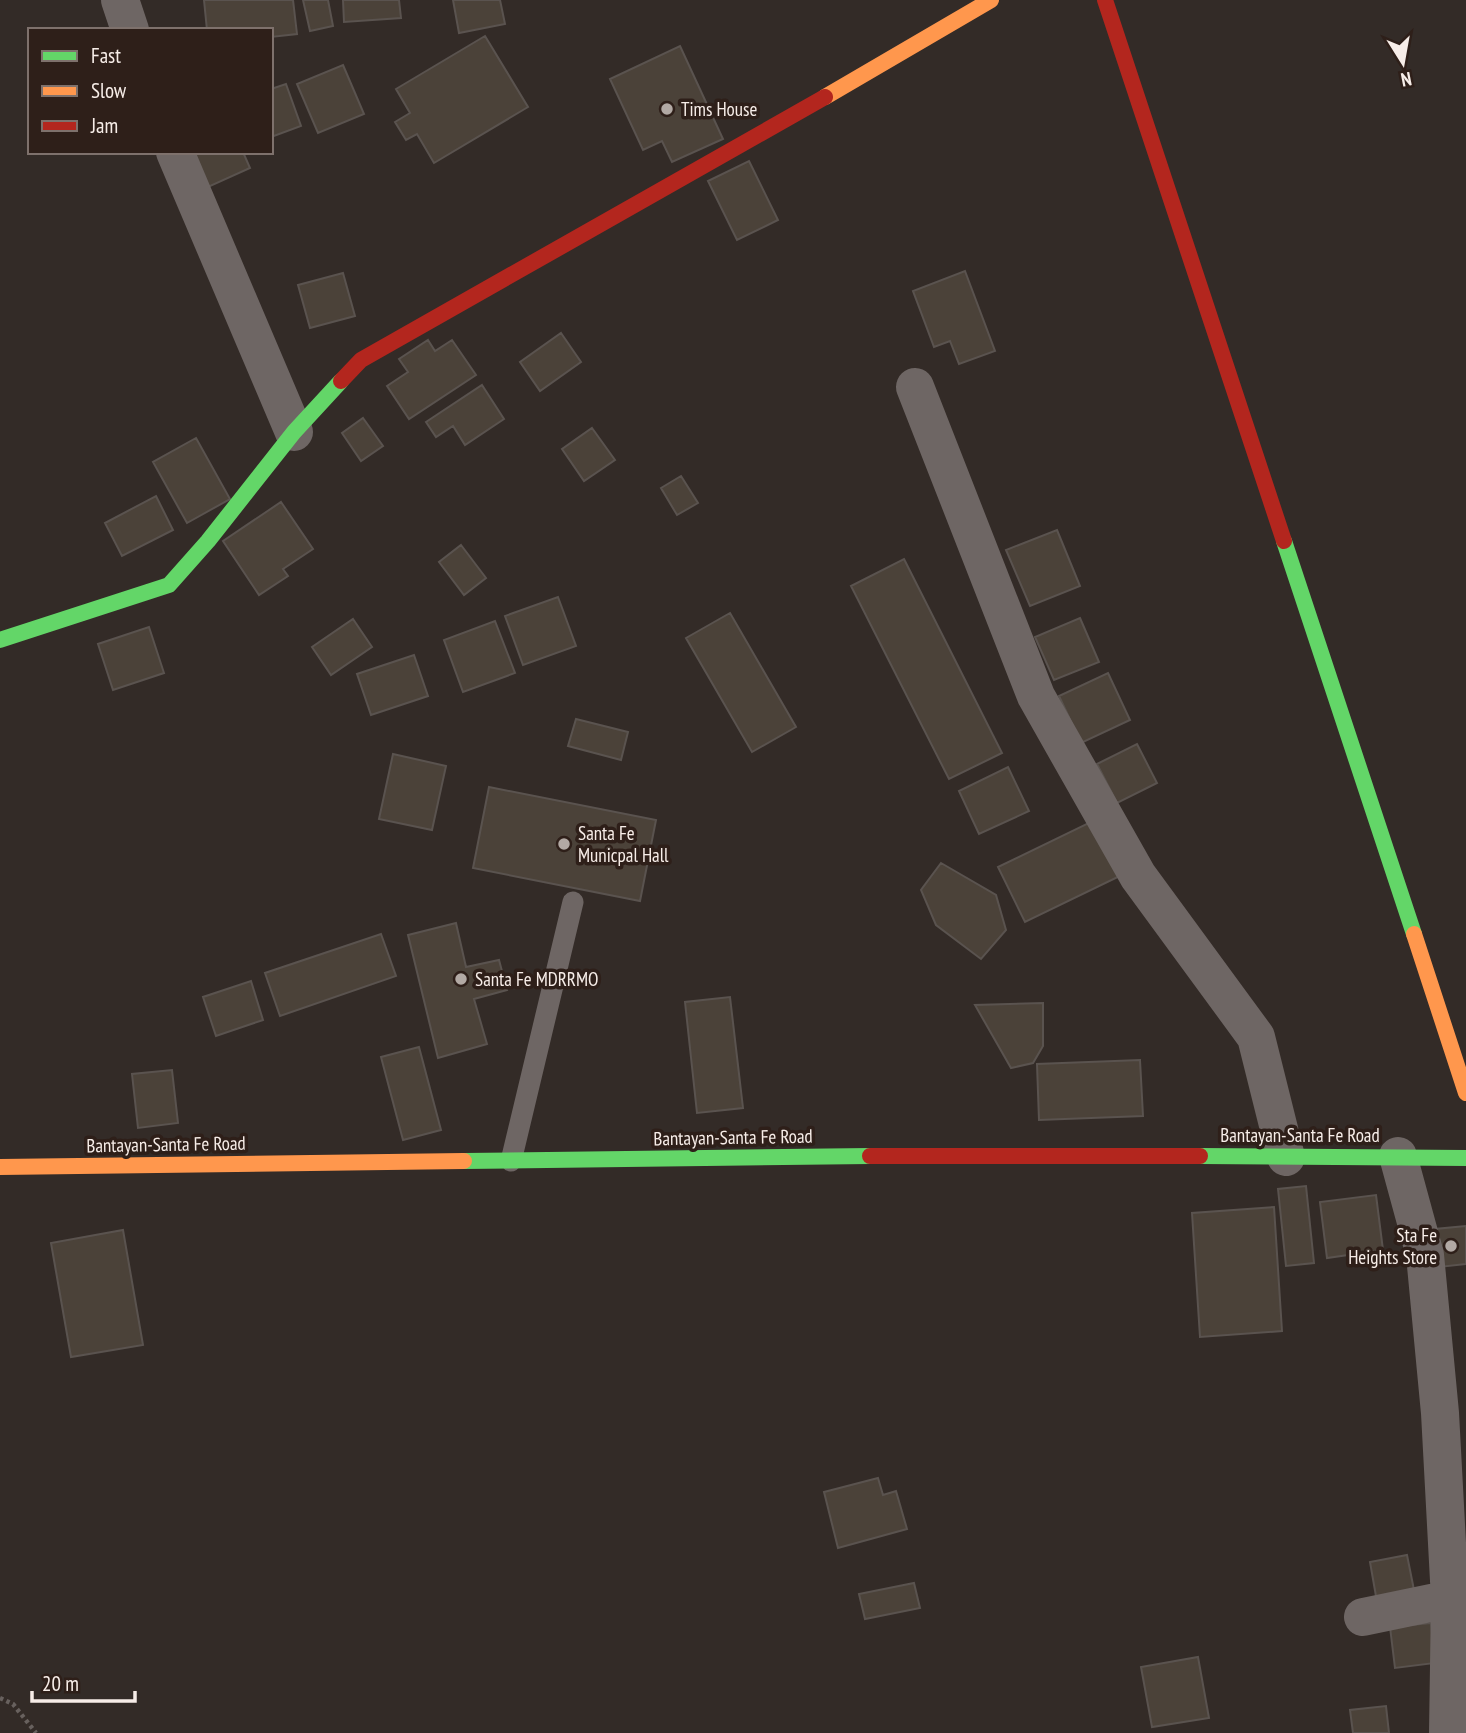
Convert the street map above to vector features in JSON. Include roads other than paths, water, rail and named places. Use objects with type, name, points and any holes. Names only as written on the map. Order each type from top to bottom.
[{"type":"street","points":[[120,0],[129,28]]},
{"type":"street","points":[[0,640],[169,585],[208,541],[294,432],[361,360],[900,55],[991,0]]},
{"type":"street","points":[[1104,0],[1466,1093]]},
{"type":"street","points":[[176,154],[294,432]]},
{"type":"street","points":[[915,387],[1036,696],[1138,876],[1256,1037],[1286,1157]]},
{"type":"street","name":"Bantayan-Santa Fe Road","points":[[0,1167],[966,1155],[1466,1158]]},
{"type":"street","points":[[1398,1156],[1425,1255],[1440,1413],[1450,1599],[1448,1733]]},
{"type":"street","points":[[1363,1617],[1450,1599]]},
{"type":"lane","points":[[511,1161],[573,902]]},
{"type":"place","name":"Tims House","points":[[667,109]]},
{"type":"place","name":"Santa Fe Municpal Hall","points":[[564,844]]},
{"type":"place","name":"Santa Fe MDRRMO","points":[[461,979]]},
{"type":"place","name":"Sta Fe Heights Store","points":[[1451,1246]]}]
